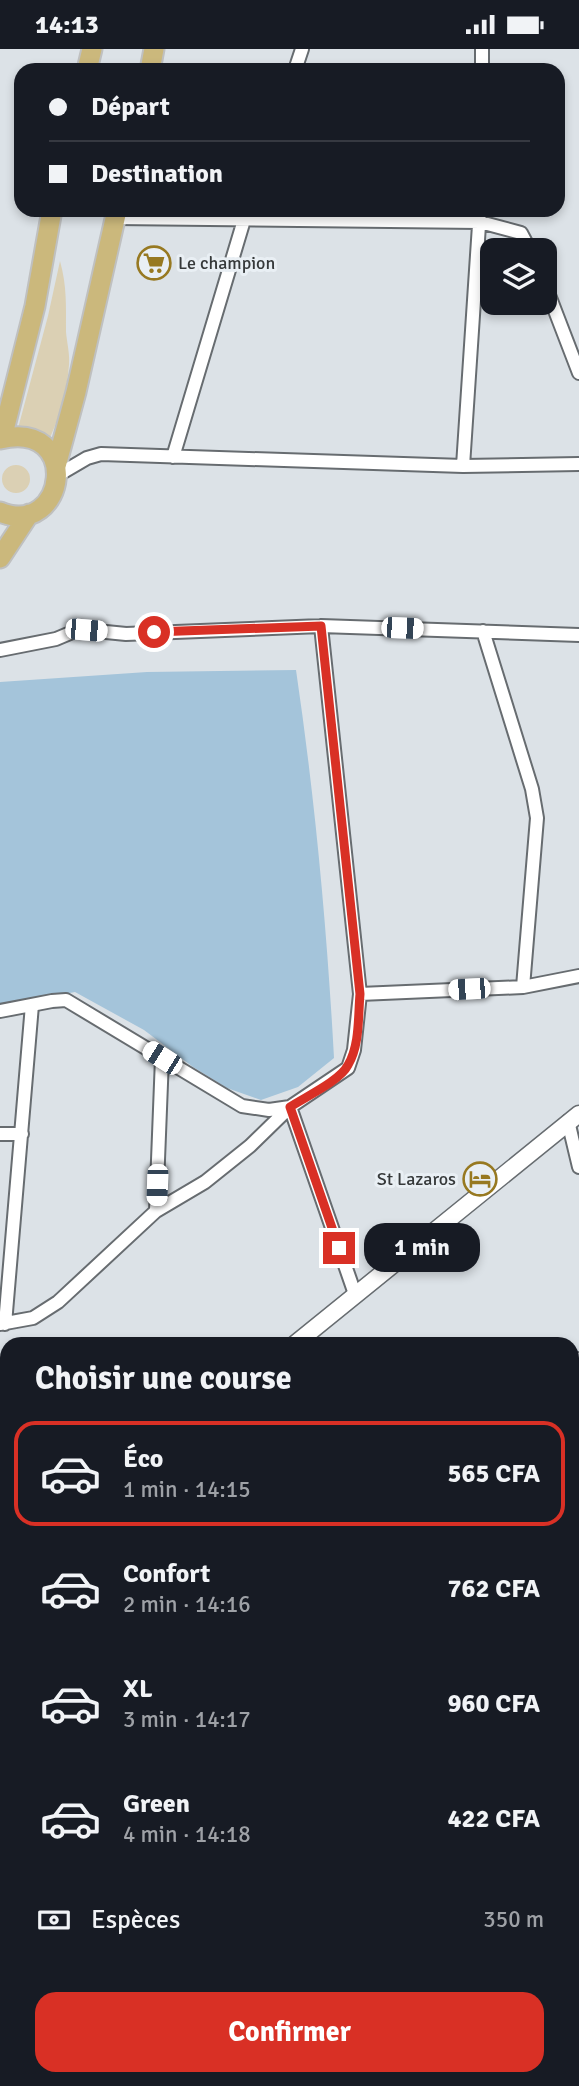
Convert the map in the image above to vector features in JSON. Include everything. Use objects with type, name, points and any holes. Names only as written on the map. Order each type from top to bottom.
[{"type":"main road","points":[[51,217],[34,306],[1,439],[18,435],[31,437],[51,454],[57,470]]},
{"type":"main road","points":[[0,512],[16,516],[41,509],[56,488],[57,470],[115,217]]},
{"type":"main road","points":[[0,558],[29,514]]},
{"type":"street","points":[[173,457],[244,217]]},
{"type":"street","points":[[463,465],[480,217]]},
{"type":"street","points":[[482,217],[521,233],[524,238]]},
{"type":"street","points":[[557,315],[579,373]]},
{"type":"street","points":[[57,470],[93,455],[463,465],[579,464]]},
{"type":"street","points":[[32,1005],[22,1134],[2,1324],[33,1318],[58,1302],[156,1211],[214,1175],[250,1146],[290,1107],[348,1067],[354,1050],[360,994],[321,626]]},
{"type":"street","points":[[0,650],[57,639],[81,630],[126,634],[321,626],[579,635]]},
{"type":"street","points":[[484,631],[532,789],[537,818],[523,987]]},
{"type":"street","points":[[360,994],[523,987],[579,976]]},
{"type":"street","points":[[0,1011],[66,1000],[242,1106],[269,1110],[290,1107]]},
{"type":"street","points":[[156,1211],[162,1058]]},
{"type":"street","points":[[290,1107],[355,1294]]},
{"type":"street","points":[[303,1337],[573,1117]]},
{"type":"street","points":[[573,1117],[579,1167]]},
{"type":"street","points":[[0,1134],[22,1134]]},
{"type":"shaded area","points":[[60,261],[65,288],[69,365],[62,405],[47,444],[17,432]]},
{"type":"shaded area","points":[[16,465],[26,469],[30,479],[26,489],[16,493],[6,489],[2,479],[6,469]]},
{"type":"water","points":[[296,670],[320,864],[334,1058],[298,1087],[261,1100],[227,1088],[193,1067],[144,1030],[75,992],[0,1006],[0,682],[147,672]]},
{"type":"place","name":"Le champion","points":[[154,263]]},
{"type":"place","name":"St Lazaros","points":[[480,1179]]},
{"type":"route","points":[[154,632],[321,626],[360,994],[354,1050],[348,1067],[290,1107],[339,1248]]}]
